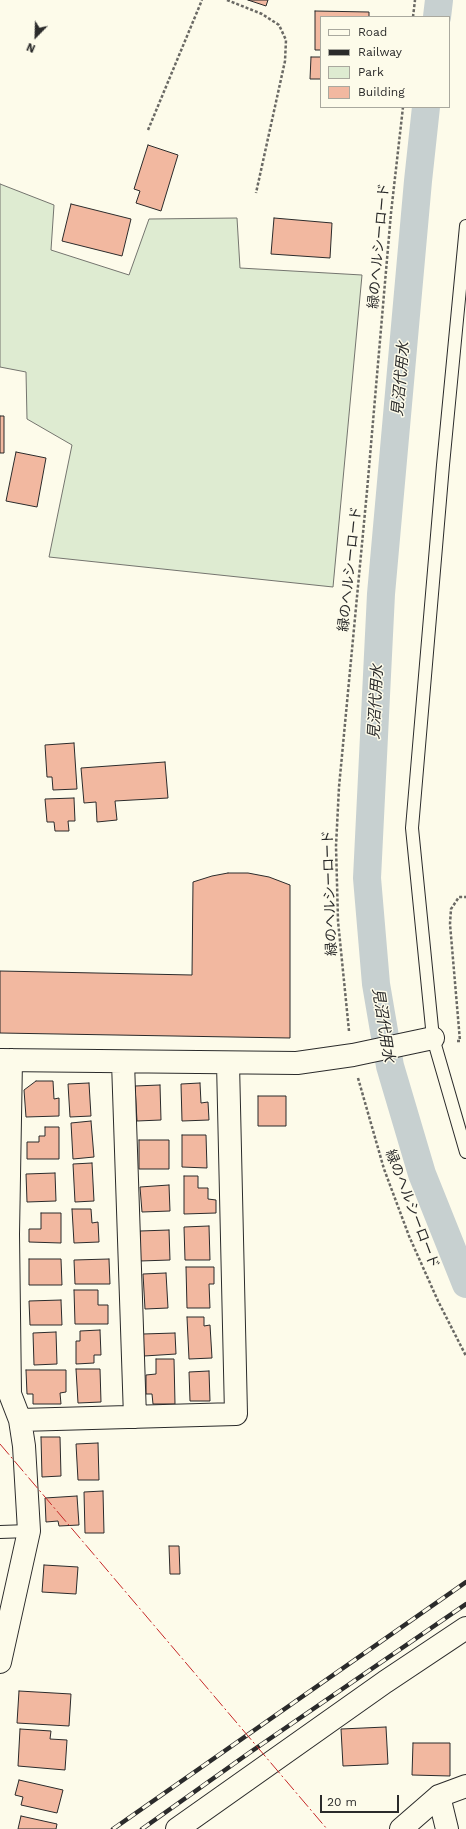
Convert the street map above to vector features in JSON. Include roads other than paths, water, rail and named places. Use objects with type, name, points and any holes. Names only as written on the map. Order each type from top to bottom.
[{"type":"street","points":[[0,1662],[28,1530],[24,1446],[20,1420],[10,1394],[6,1060],[297,1063],[359,1054],[433,1038]]},
{"type":"street","points":[[123,1062],[135,1417]]},
{"type":"street","points":[[20,1420],[236,1414],[228,1063]]},
{"type":"street","points":[[177,1829],[385,1682],[466,1628]]},
{"type":"street","points":[[401,1829],[439,1796],[466,1786]]},
{"type":"street","points":[[439,1796],[447,1829]]},
{"type":"lane","points":[[466,226],[444,457],[412,828],[433,1038],[466,1152]]},
{"type":"lane","points":[[0,1532],[28,1530]]},
{"type":"waterway","name":"見沼代用水","points":[[437,16],[439,0]]},
{"type":"waterway","name":"見沼代用水","points":[[426,108],[381,594],[367,878],[376,984],[390,1066],[422,1174],[466,1284]]},
{"type":"railway","points":[[113,1829],[466,1582]]},
{"type":"railway","points":[[142,1829],[249,1753],[466,1604]]}]
